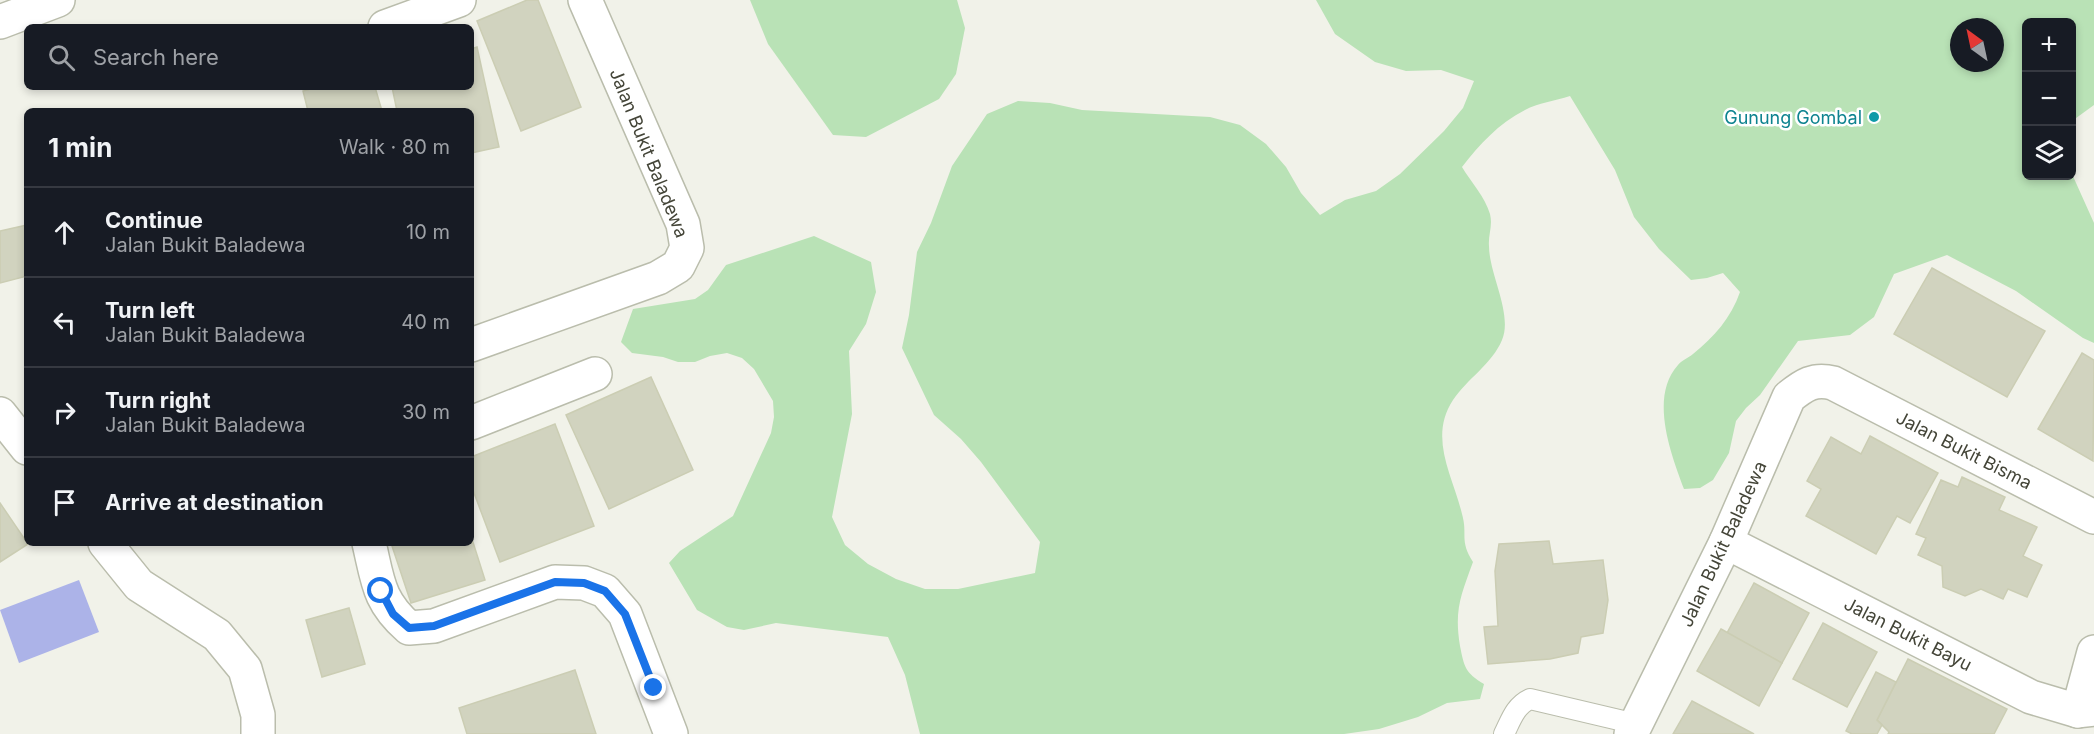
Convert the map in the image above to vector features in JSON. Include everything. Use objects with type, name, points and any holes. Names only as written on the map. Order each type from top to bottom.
[{"type":"street","points":[[0,22],[58,0]]},
{"type":"street","points":[[393,24],[459,0]]},
{"type":"street","name":"Jalan Bukit Baladewa","points":[[474,344],[658,278],[678,266],[687,248],[683,224],[585,0]]},
{"type":"street","points":[[474,422],[595,374]]},
{"type":"street","name":"Jalan Bukit Baladewa","points":[[1633,729],[1726,542],[1789,397],[1805,384],[1822,380],[1833,383]]},
{"type":"street","name":"Jalan Bukit Bisma","points":[[1833,383],[2094,517]]},
{"type":"street","points":[[0,414],[24,444]]},
{"type":"street","name":"Jalan Bukit Bayu","points":[[1726,542],[2031,697],[2086,710]]},
{"type":"street","points":[[107,546],[139,585],[217,636],[245,669],[258,715],[258,734]]},
{"type":"street","points":[[370,546],[381,591],[393,614],[409,628],[434,626],[555,582],[584,583],[605,591],[625,614],[671,734]]},
{"type":"street","points":[[2086,710],[2094,652]]},
{"type":"lane","points":[[1504,734],[1521,703],[1530,699],[1633,729]]},
{"type":"green space","points":[[750,0],[957,0],[965,28],[956,74],[939,99],[866,137],[833,135],[768,44]]},
{"type":"green space","points":[[1316,0],[2094,0],[2094,105],[2076,118],[2076,18],[2022,18],[2022,180],[2075,180],[2094,223],[2094,343],[2083,338],[2016,291],[1947,255],[1894,274],[1874,317],[1850,335],[1798,341],[1760,395],[1736,421],[1729,453],[1713,480],[1700,488],[1684,489],[1665,426],[1665,393],[1669,378],[1681,362],[1701,348],[1715,334],[1727,319],[1740,292],[1723,273],[1691,280],[1659,249],[1634,217],[1615,170],[1570,96],[1535,106],[1515,116],[1490,135],[1462,167],[1490,214],[1490,257],[1505,318],[1505,330],[1498,349],[1453,400],[1446,414],[1442,443],[1464,521],[1466,548],[1473,562],[1458,612],[1458,633],[1466,668],[1484,684],[1480,699],[1447,703],[1418,717],[1379,729],[1344,734],[920,734],[905,675],[888,637],[776,623],[744,630],[727,627],[697,610],[669,563],[680,551],[733,516],[771,433],[774,417],[773,401],[754,369],[742,358],[727,353],[695,362],[678,362],[663,357],[632,353],[621,342],[633,309],[695,299],[708,290],[726,265],[814,236],[871,262],[876,292],[866,324],[849,351],[852,414],[832,517],[845,545],[868,564],[896,579],[925,589],[958,589],[1035,573],[1040,542],[981,462],[961,439],[934,415],[902,348],[909,315],[917,252],[931,223],[952,166],[987,114],[1018,101],[1050,103],[1082,110],[1210,117],[1240,125],[1266,144],[1286,167],[1301,193],[1320,215],[1345,200],[1376,191],[1400,174],[1444,131],[1463,108],[1474,81],[1441,70],[1406,71],[1375,62],[1335,34]]},
{"type":"water","points":[[79,580],[99,632],[19,663],[0,610]]},
{"type":"building","points":[[527,0],[538,0],[581,107],[521,131],[477,21]]},
{"type":"building","points":[[477,47],[499,147],[474,152],[474,108],[396,108],[393,90],[474,90],[474,48]]},
{"type":"building","points":[[376,90],[381,108],[307,108],[303,91]]},
{"type":"building","points":[[24,226],[24,277],[0,283],[0,231]]},
{"type":"building","points":[[1932,268],[2045,331],[2007,397],[1894,334]]},
{"type":"building","points":[[2082,353],[2094,360],[2093,461],[2038,429]]},
{"type":"building","points":[[651,377],[693,470],[609,509],[566,415]]},
{"type":"building","points":[[555,424],[594,526],[500,562],[474,493],[474,456]]},
{"type":"building","points":[[1870,436],[1938,473],[1910,523],[1897,516],[1876,554],[1806,516],[1821,489],[1807,481],[1831,437],[1861,454]]},
{"type":"building","points":[[1962,477],[2005,497],[1999,510],[2037,527],[2023,556],[2042,565],[2027,597],[2008,589],[2003,599],[1981,589],[1965,596],[1943,587],[1942,566],[1918,555],[1926,538],[1916,534],[1941,480],[1958,487]]},
{"type":"building","points":[[0,503],[24,538],[25,546],[0,562]]},
{"type":"building","points":[[1549,541],[1553,564],[1603,560],[1608,600],[1603,633],[1581,637],[1578,653],[1550,659],[1488,664],[1484,627],[1498,626],[1495,571],[1499,544]]},
{"type":"building","points":[[474,545],[485,580],[411,603],[392,546]]},
{"type":"building","points":[[1754,583],[1809,613],[1782,663],[1727,633]]},
{"type":"building","points":[[349,608],[365,664],[322,677],[306,620]]},
{"type":"building","points":[[1823,623],[1877,652],[1847,707],[1793,679]]},
{"type":"building","points":[[1721,629],[1782,663],[1759,706],[1697,671]]},
{"type":"building","points":[[1908,659],[2007,709],[1994,734],[1888,734],[1889,732],[1877,720]]},
{"type":"building","points":[[575,670],[596,734],[467,734],[459,708]]},
{"type":"building","points":[[1876,672],[1896,682],[1877,720],[1882,725],[1877,734],[1852,734],[1846,731]]},
{"type":"building","points":[[1692,701],[1754,734],[1673,734]]},
{"type":"place","name":"Gunung Gombal","points":[[1874,117]]},
{"type":"route","points":[[381,591],[393,614],[409,628],[434,626],[555,582],[584,583],[605,591],[625,614],[654,688]]}]
